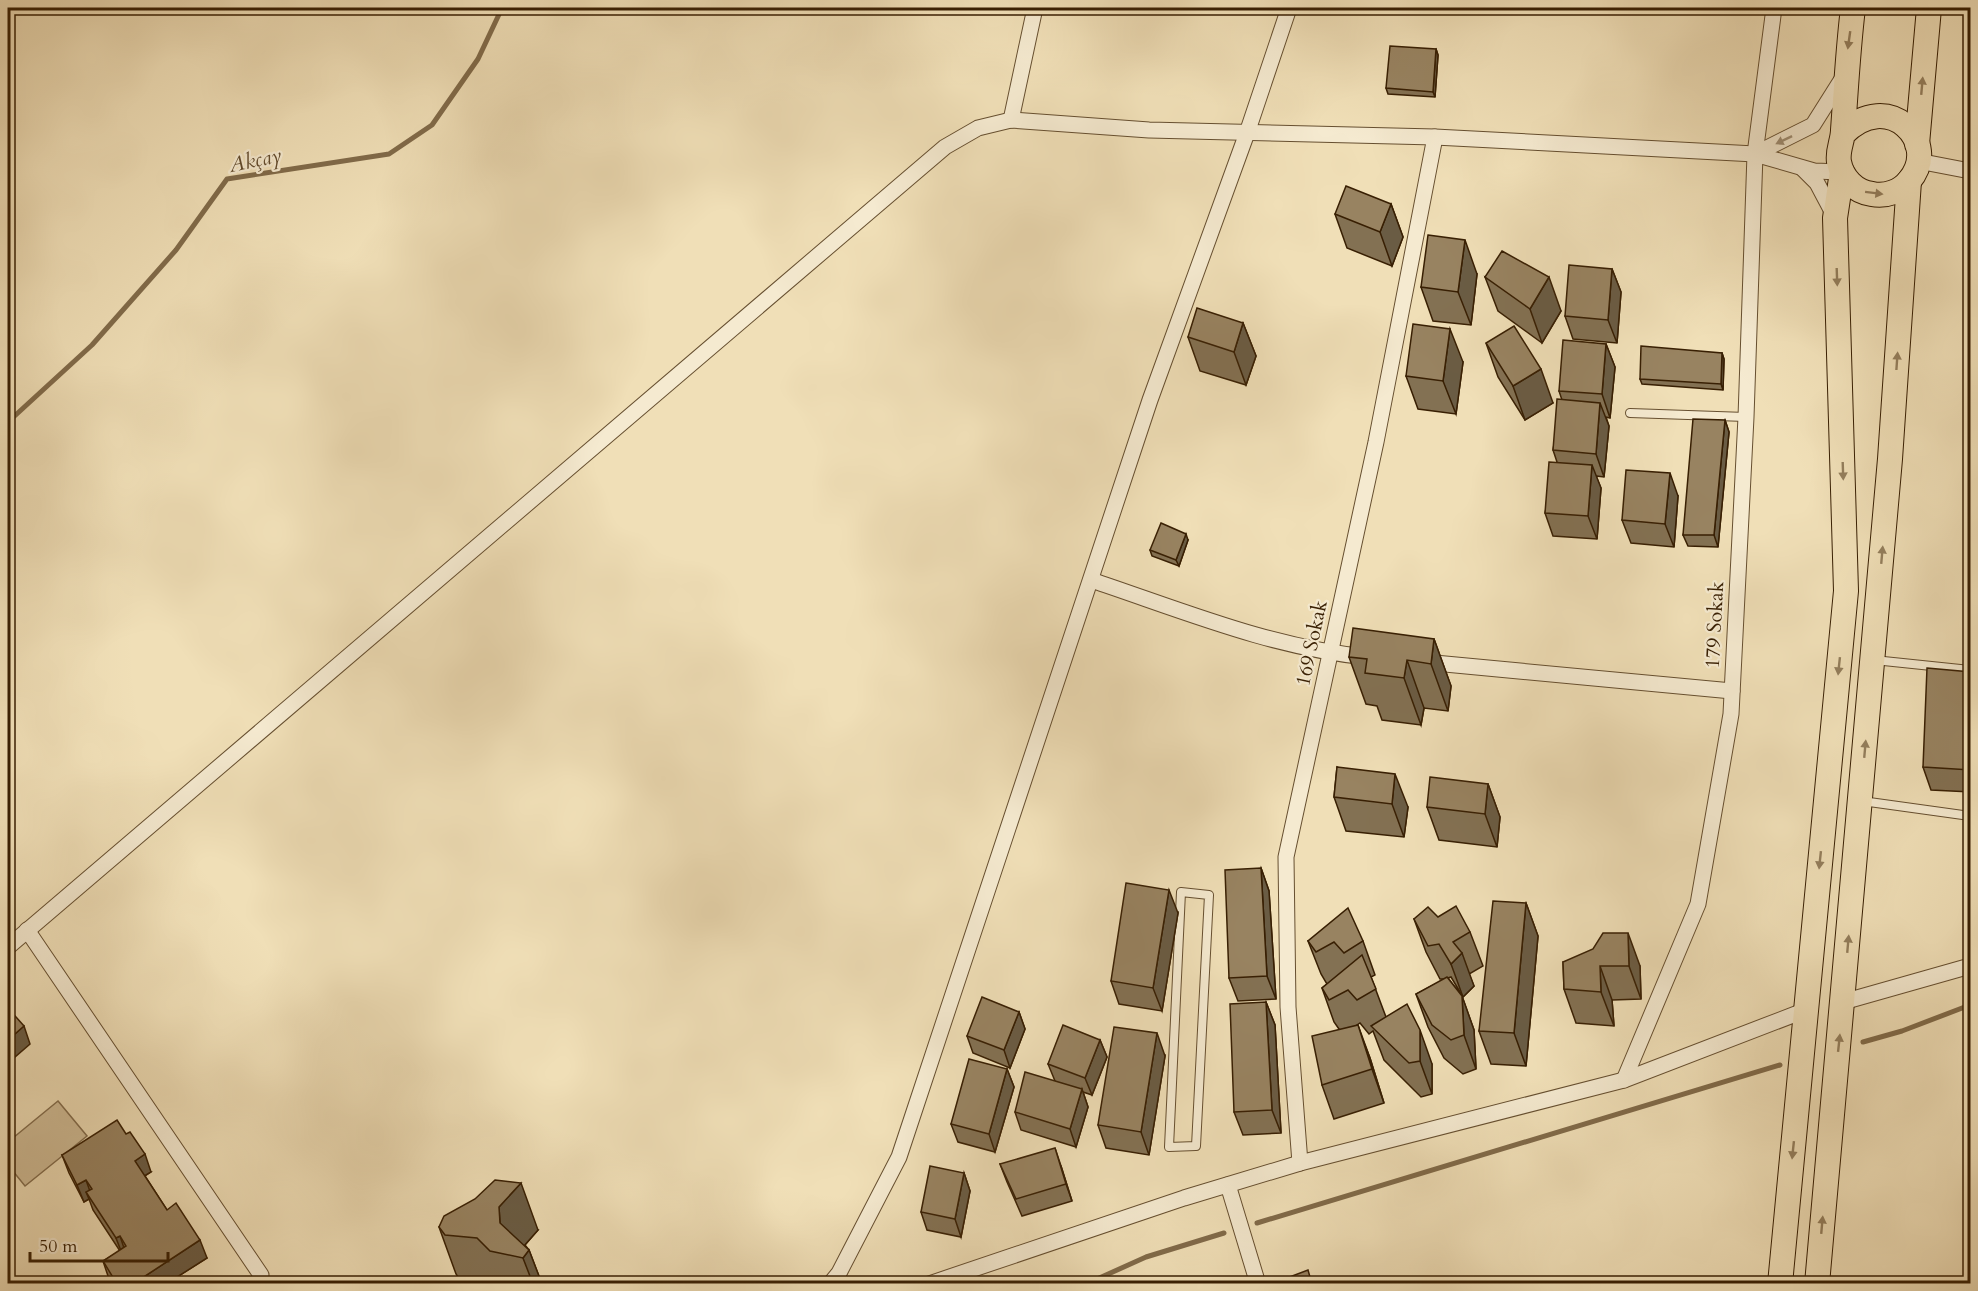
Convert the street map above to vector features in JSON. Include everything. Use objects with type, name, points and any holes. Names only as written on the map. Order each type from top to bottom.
[{"type":"highway","points":[[1843,134],[1864,117],[1877,115],[1902,122],[1911,132],[1915,162],[1899,189],[1887,194],[1874,195],[1861,191],[1850,183],[1842,172],[1838,160],[1843,134],[1846,73],[1853,8]]},
{"type":"highway","points":[[1817,1284],[1929,8]]},
{"type":"highway","points":[[1780,1284],[1846,591],[1835,218],[1842,172]]},
{"type":"street","points":[[1011,120],[1035,8]]},
{"type":"street","points":[[830,1284],[839,1273],[899,1156],[1150,400],[1247,133],[1289,8]]},
{"type":"street","name":"179 Sokak","points":[[1624,1080],[1698,904],[1731,714],[1746,417],[1755,154],[1773,8]]},
{"type":"street","points":[[1755,154],[1813,125],[1846,73]]},
{"type":"street","points":[[8,947],[945,147],[978,128],[1011,120],[1247,133],[1435,137],[1755,154],[1814,171],[1842,172]]},
{"type":"street","points":[[1813,125],[1843,134]]},
{"type":"street","name":"169 Sokak","points":[[1300,1163],[1288,1007],[1286,857],[1376,442],[1435,137]]},
{"type":"street","points":[[1915,162],[1971,171]]},
{"type":"street","points":[[1802,168],[1817,183],[1835,218]]},
{"type":"street","points":[[1091,580],[1237,630],[1331,654],[1378,658]]},
{"type":"street","points":[[1413,661],[1732,691]]},
{"type":"street","points":[[27,930],[264,1279],[247,1284]]},
{"type":"street","points":[[1843,1002],[1971,966]]},
{"type":"street","points":[[929,1284],[1300,1163],[1624,1080],[1806,1010]]},
{"type":"street","points":[[1228,1185],[1258,1284]]},
{"type":"lane","points":[[1630,413],[1746,417]]},
{"type":"lane","points":[[1873,660],[1971,670]]},
{"type":"lane","points":[[1861,801],[1971,816]]},
{"type":"lane","points":[[1181,892],[1209,895],[1196,1146],[1169,1147],[1181,892]]},
{"type":"shaded area","points":[[58,1101],[87,1136],[25,1186],[8,1165],[8,1142]]},
{"type":"building","points":[[1390,46],[1436,49],[1433,92],[1386,88]]},
{"type":"building","points":[[1346,186],[1391,204],[1380,232],[1335,214]]},
{"type":"building","points":[[1428,235],[1465,240],[1458,292],[1421,287]]},
{"type":"building","points":[[1502,251],[1549,277],[1530,309],[1485,277]]},
{"type":"building","points":[[1569,265],[1612,269],[1608,320],[1565,316]]},
{"type":"building","points":[[1197,308],[1243,323],[1234,352],[1188,337]]},
{"type":"building","points":[[1413,324],[1450,329],[1443,381],[1406,376]]},
{"type":"building","points":[[1514,326],[1541,369],[1513,386],[1486,343]]},
{"type":"building","points":[[1563,340],[1606,344],[1602,394],[1559,391]]},
{"type":"building","points":[[1641,346],[1722,353],[1721,384],[1640,379]]},
{"type":"building","points":[[1557,399],[1600,403],[1596,454],[1553,450]]},
{"type":"building","points":[[1693,419],[1725,420],[1714,535],[1683,535]]},
{"type":"building","points":[[1549,462],[1592,465],[1588,516],[1545,513]]},
{"type":"building","points":[[1626,470],[1670,473],[1665,524],[1622,520]]},
{"type":"building","points":[[1161,523],[1186,534],[1176,560],[1150,550]]},
{"type":"building","points":[[1353,628],[1434,639],[1431,664],[1407,660],[1404,678],[1365,673],[1367,659],[1349,657]]},
{"type":"building","points":[[1927,668],[1971,672],[1971,770],[1923,767]]},
{"type":"building","points":[[1337,767],[1395,774],[1392,804],[1334,797]]},
{"type":"building","points":[[1430,777],[1488,784],[1485,814],[1427,807]]},
{"type":"building","points":[[1261,868],[1267,976],[1229,978],[1225,870]]},
{"type":"building","points":[[1126,883],[1169,890],[1153,988],[1111,981]]},
{"type":"building","points":[[1493,901],[1526,903],[1514,1033],[1479,1031]]},
{"type":"building","points":[[1456,906],[1470,932],[1453,942],[1462,953],[1451,964],[1439,944],[1428,946],[1414,919],[1428,907],[1438,917]]},
{"type":"building","points":[[1348,908],[1363,941],[1344,953],[1334,942],[1316,952],[1308,941]]},
{"type":"building","points":[[1603,933],[1628,933],[1629,966],[1600,966],[1601,992],[1564,989],[1563,962],[1593,949]]},
{"type":"building","points":[[1362,955],[1376,989],[1357,1000],[1348,990],[1329,1000],[1322,988]]},
{"type":"building","points":[[1447,977],[1462,996],[1464,1035],[1451,1040],[1432,1025],[1416,994]]},
{"type":"building","points":[[982,997],[1019,1012],[1004,1050],[967,1036]]},
{"type":"building","points":[[1266,1002],[1272,1110],[1234,1112],[1230,1004]]},
{"type":"building","points":[[1407,1004],[1420,1030],[1420,1061],[1409,1063],[1371,1026]]},
{"type":"building","points":[[8,1008],[24,1026],[8,1040]]},
{"type":"building","points":[[1063,1025],[1100,1040],[1085,1078],[1048,1064]]},
{"type":"building","points":[[1358,1025],[1372,1069],[1322,1085],[1312,1036]]},
{"type":"building","points":[[1114,1027],[1157,1033],[1141,1132],[1098,1125]]},
{"type":"building","points":[[969,1059],[1007,1069],[989,1134],[951,1124]]},
{"type":"building","points":[[1025,1072],[1082,1089],[1070,1129],[1015,1112]]},
{"type":"building","points":[[117,1120],[126,1134],[130,1132],[145,1154],[135,1161],[167,1210],[176,1203],[200,1240],[133,1284],[117,1284],[103,1261],[126,1246],[120,1236],[116,1238],[86,1192],[92,1189],[86,1180],[77,1185],[62,1155]]},
{"type":"building","points":[[1055,1148],[1066,1184],[1016,1199],[1000,1164]]},
{"type":"building","points":[[930,1166],[964,1173],[955,1219],[921,1212]]},
{"type":"building","points":[[495,1180],[521,1183],[499,1207],[500,1223],[529,1250],[523,1258],[490,1251],[477,1238],[445,1235],[439,1227],[444,1216],[475,1199]]},
{"type":"building","points":[[1308,1270],[1312,1284],[1280,1284],[1279,1281]]},
{"type":"waterway","name":"Akçay","points":[[8,422],[92,345],[176,250],[227,179],[389,154],[432,125],[478,59],[502,8]]},
{"type":"waterway","points":[[1863,1042],[1902,1031],[1970,1005]]},
{"type":"waterway","points":[[1257,1223],[1780,1065]]},
{"type":"waterway","points":[[1086,1284],[1146,1257],[1224,1233]]}]
